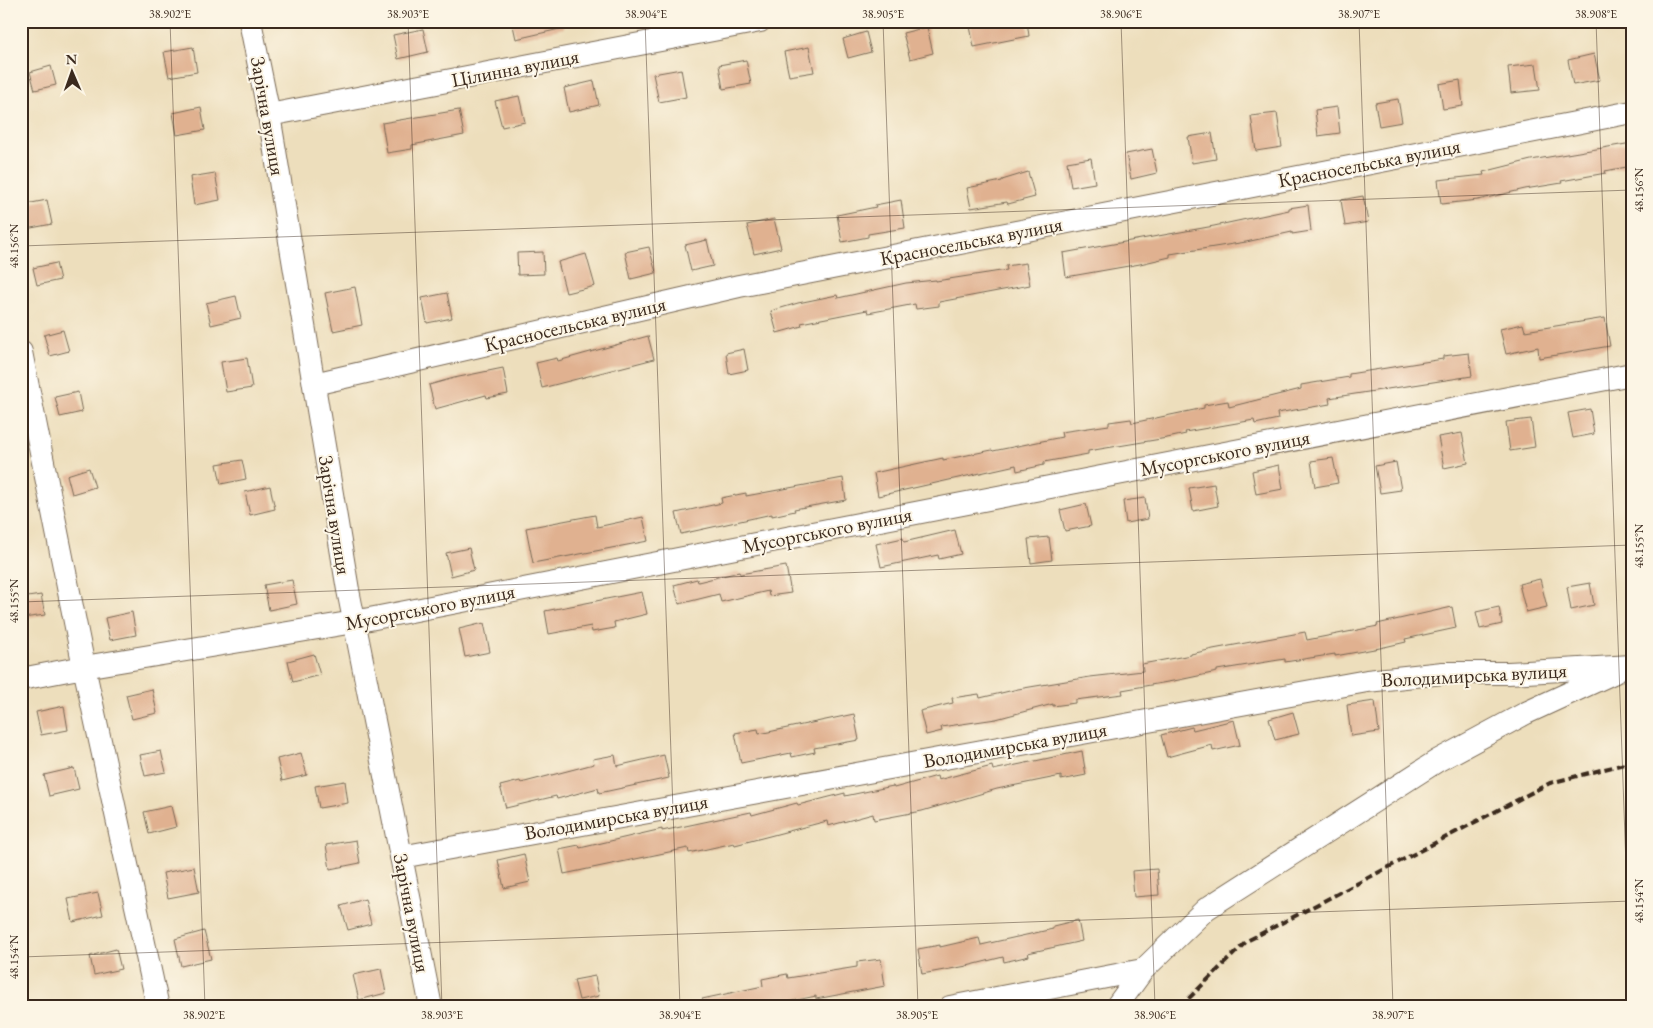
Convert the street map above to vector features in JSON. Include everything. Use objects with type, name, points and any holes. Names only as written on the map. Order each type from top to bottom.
[{"type":"street","name":"Зарічна вулиця","points":[[250,21],[269,115],[354,622],[431,1007]]},
{"type":"street","name":"Цілинна вулиця","points":[[269,115],[760,21]]},
{"type":"street","name":"Красносельська вулиця","points":[[314,384],[739,286],[1632,112]]},
{"type":"street","points":[[21,352],[84,667],[158,1007]]},
{"type":"street","name":"Мусоргського вулиця","points":[[21,679],[354,622],[1632,374]]},
{"type":"street","points":[[1116,1007],[1143,970],[1206,909],[1429,766],[1526,712],[1628,667]]},
{"type":"street","name":"Володимирська вулиця","points":[[401,856],[1367,681],[1443,673],[1508,673],[1628,667]]},
{"type":"street","points":[[950,1007],[1143,970]]},
{"type":"building","points":[[512,21],[564,21],[564,28],[516,39]]},
{"type":"building","points":[[969,21],[1027,21],[1029,36],[974,47]]},
{"type":"building","points":[[927,27],[933,53],[910,59],[903,33]]},
{"type":"building","points":[[423,29],[428,52],[398,59],[393,35]]},
{"type":"building","points":[[866,32],[871,52],[848,58],[843,39]]},
{"type":"building","points":[[193,47],[197,72],[169,77],[164,52]]},
{"type":"building","points":[[809,47],[814,72],[789,76],[784,52]]},
{"type":"building","points":[[1594,54],[1600,80],[1573,85],[1568,60]]},
{"type":"building","points":[[746,60],[751,84],[723,89],[719,65]]},
{"type":"building","points":[[1536,64],[1540,90],[1511,93],[1508,67]]},
{"type":"building","points":[[51,66],[56,85],[35,90],[30,72]]},
{"type":"building","points":[[681,69],[686,97],[659,102],[653,74]]},
{"type":"building","points":[[1460,80],[1463,106],[1443,109],[1439,84]]},
{"type":"building","points":[[594,81],[599,105],[569,112],[564,88]]},
{"type":"building","points":[[519,96],[525,122],[502,127],[495,101]]},
{"type":"building","points":[[1398,99],[1402,122],[1379,126],[1375,103]]},
{"type":"building","points":[[201,107],[205,130],[177,135],[173,113]]},
{"type":"building","points":[[1337,107],[1340,133],[1318,136],[1315,110]]},
{"type":"building","points":[[459,110],[464,135],[412,145],[412,149],[387,153],[382,123]]},
{"type":"building","points":[[1277,113],[1282,147],[1256,151],[1251,116]]},
{"type":"building","points":[[1212,133],[1216,159],[1192,163],[1188,137]]},
{"type":"building","points":[[1632,143],[1632,166],[1561,181],[1562,183],[1478,200],[1441,204],[1438,180],[1484,175],[1483,172],[1531,160]]},
{"type":"building","points":[[1152,149],[1157,173],[1131,179],[1126,154]]},
{"type":"building","points":[[1091,158],[1095,183],[1071,187],[1067,162]]},
{"type":"building","points":[[1028,172],[1035,197],[1008,204],[1007,202],[971,208],[967,188],[1002,181]]},
{"type":"building","points":[[215,173],[220,200],[194,205],[190,177]]},
{"type":"building","points":[[1363,196],[1368,222],[1345,226],[1341,200]]},
{"type":"building","points":[[47,200],[52,224],[26,229],[21,205]]},
{"type":"building","points":[[901,200],[905,228],[868,234],[868,237],[842,242],[837,215]]},
{"type":"building","points":[[1308,205],[1311,231],[1292,234],[1292,232],[1246,242],[1170,254],[1170,257],[1140,264],[1066,277],[1063,253],[1214,226]]},
{"type":"building","points":[[774,219],[781,248],[754,254],[747,225]]},
{"type":"building","points":[[707,240],[713,266],[691,271],[685,245]]},
{"type":"building","points":[[649,247],[656,273],[631,279],[625,252]]},
{"type":"building","points":[[543,252],[544,274],[518,275],[517,253]]},
{"type":"building","points":[[586,254],[595,286],[566,293],[558,262]]},
{"type":"building","points":[[56,263],[60,280],[37,285],[33,268]]},
{"type":"building","points":[[1026,263],[1030,285],[939,302],[939,306],[916,309],[915,304],[868,313],[867,310],[801,323],[802,326],[777,333],[771,311],[837,295],[838,298],[906,283],[936,281],[1007,270],[1006,266]]},
{"type":"building","points":[[355,287],[362,325],[333,331],[325,293]]},
{"type":"building","points":[[447,293],[452,318],[427,323],[422,298]]},
{"type":"building","points":[[236,296],[241,318],[211,325],[206,303]]},
{"type":"building","points":[[1605,318],[1610,346],[1539,358],[1538,347],[1506,354],[1500,329],[1523,324],[1525,331]]},
{"type":"building","points":[[63,330],[69,351],[50,356],[44,335]]},
{"type":"building","points":[[648,336],[654,359],[542,388],[536,363],[557,358],[558,361]]},
{"type":"building","points":[[744,349],[748,370],[729,374],[726,353]]},
{"type":"building","points":[[1469,353],[1472,376],[1329,398],[1330,404],[1277,413],[1278,419],[1255,424],[1254,420],[1185,432],[1186,434],[1167,438],[1088,451],[1088,454],[1044,462],[1044,465],[1017,471],[1016,465],[878,496],[874,473],[943,458],[943,460],[1062,437],[1061,432],[1109,425],[1109,422],[1131,419],[1132,423],[1228,401],[1229,407],[1301,389],[1301,385],[1349,377],[1349,374],[1443,359],[1443,356]]},
{"type":"building","points":[[247,358],[252,388],[226,392],[221,362]]},
{"type":"building","points":[[503,368],[508,394],[487,398],[486,395],[435,409],[429,385]]},
{"type":"building","points":[[78,392],[82,412],[60,417],[55,397]]},
{"type":"building","points":[[1590,409],[1594,434],[1573,438],[1568,413]]},
{"type":"building","points":[[1531,419],[1535,447],[1510,451],[1506,422]]},
{"type":"building","points":[[1462,433],[1468,463],[1444,468],[1438,437]]},
{"type":"building","points":[[1333,458],[1338,483],[1315,487],[1311,461]]},
{"type":"building","points":[[242,460],[246,479],[221,484],[217,464]]},
{"type":"building","points":[[1396,462],[1401,490],[1380,493],[1375,466]]},
{"type":"building","points":[[1279,465],[1283,489],[1256,494],[1252,471]]},
{"type":"building","points":[[89,468],[95,487],[72,494],[67,475]]},
{"type":"building","points":[[843,478],[846,500],[794,509],[795,511],[772,516],[772,514],[681,534],[676,513],[722,503],[721,498],[746,493],[746,496]]},
{"type":"building","points":[[1214,484],[1218,506],[1193,511],[1189,488]]},
{"type":"building","points":[[270,486],[275,509],[250,515],[245,492]]},
{"type":"building","points":[[1145,498],[1148,519],[1126,523],[1123,501]]},
{"type":"building","points":[[1086,504],[1091,526],[1065,531],[1060,510]]},
{"type":"building","points":[[595,515],[597,527],[643,517],[648,541],[533,563],[526,528]]},
{"type":"building","points":[[955,530],[961,554],[939,559],[938,555],[881,567],[876,544],[903,538],[904,542]]},
{"type":"building","points":[[1049,537],[1052,560],[1031,563],[1028,539]]},
{"type":"building","points":[[469,548],[474,570],[451,576],[446,553]]},
{"type":"building","points":[[786,566],[791,593],[769,596],[768,591],[721,602],[719,594],[679,604],[674,585],[697,579],[698,582],[739,572],[740,574]]},
{"type":"building","points":[[1540,579],[1547,607],[1526,612],[1519,584]]},
{"type":"building","points":[[292,580],[297,604],[269,610],[264,585]]},
{"type":"building","points":[[1590,583],[1594,605],[1571,610],[1567,587]]},
{"type":"building","points":[[642,592],[647,614],[614,622],[615,628],[592,632],[591,626],[549,634],[545,611]]},
{"type":"building","points":[[41,595],[45,615],[23,618],[21,598]]},
{"type":"building","points":[[1452,607],[1456,628],[1405,639],[1406,642],[1380,648],[1335,656],[1335,654],[1285,662],[1285,659],[1217,670],[1217,672],[1179,680],[1122,690],[1123,694],[1075,700],[1075,703],[1053,706],[1053,704],[996,719],[941,727],[942,731],[926,735],[920,711],[953,703],[952,698],[979,694],[980,698],[1018,689],[1090,677],[1143,671],[1142,664],[1213,649],[1305,632],[1307,640],[1378,626],[1377,624]]},
{"type":"building","points":[[1499,607],[1502,624],[1480,629],[1476,612]]},
{"type":"building","points":[[132,612],[136,635],[110,640],[105,618]]},
{"type":"building","points":[[484,623],[490,652],[465,657],[459,629]]},
{"type":"building","points":[[314,654],[320,675],[293,682],[288,661]]},
{"type":"building","points":[[152,689],[157,713],[132,719],[126,695]]},
{"type":"building","points":[[1375,701],[1379,732],[1351,736],[1347,705]]},
{"type":"building","points":[[64,706],[68,730],[41,735],[36,712]]},
{"type":"building","points":[[1293,712],[1299,734],[1275,740],[1269,719]]},
{"type":"building","points":[[854,714],[859,740],[814,748],[815,752],[792,757],[791,753],[741,763],[735,733],[758,729],[759,734]]},
{"type":"building","points":[[1234,720],[1240,745],[1213,751],[1212,745],[1167,757],[1161,735],[1192,727],[1193,730]]},
{"type":"building","points":[[161,751],[166,772],[145,776],[140,755]]},
{"type":"building","points":[[1082,751],[1086,775],[1061,780],[1061,776],[997,789],[922,811],[874,820],[873,814],[828,826],[827,821],[735,845],[734,843],[689,853],[688,848],[564,874],[559,849],[579,845],[580,848],[662,829],[662,831],[751,812],[752,815],[845,793],[845,796],[893,786],[894,788],[937,776],[938,780],[992,766],[993,770]]},
{"type":"building","points":[[301,753],[307,775],[282,781],[277,759]]},
{"type":"building","points":[[615,755],[617,766],[664,755],[669,778],[599,793],[598,788],[557,799],[556,796],[506,808],[500,786],[520,781],[521,783],[594,764],[593,759]]},
{"type":"building","points":[[74,768],[79,789],[49,796],[44,775]]},
{"type":"building","points":[[345,781],[348,803],[319,808],[315,786]]},
{"type":"building","points":[[171,806],[176,827],[149,834],[144,812]]},
{"type":"building","points":[[356,840],[360,863],[330,869],[326,845]]},
{"type":"building","points":[[524,854],[530,882],[504,888],[498,860]]},
{"type":"building","points":[[194,867],[199,892],[168,898],[163,873]]},
{"type":"building","points":[[1157,869],[1159,895],[1134,897],[1132,871]]},
{"type":"building","points":[[98,893],[103,915],[73,922],[68,899]]},
{"type":"building","points":[[365,899],[371,924],[348,930],[341,906]]},
{"type":"building","points":[[1078,920],[1082,941],[1028,953],[1029,956],[1004,962],[1003,957],[922,974],[918,949],[940,945],[940,947],[979,938],[981,945],[1053,929],[1053,926]]},
{"type":"building","points":[[204,931],[211,959],[181,966],[175,939]]},
{"type":"building","points":[[116,949],[121,969],[94,975],[90,956]]},
{"type":"building","points":[[881,959],[885,986],[816,999],[816,996],[764,1007],[703,1007],[702,999],[763,986],[762,979],[787,974],[788,978],[857,967],[857,962]]},
{"type":"building","points":[[381,969],[386,993],[359,1000],[353,975]]},
{"type":"building","points":[[595,976],[599,996],[579,1000],[574,980]]},
{"type":"railway","points":[[1180,1007],[1247,941],[1550,783],[1632,762]]}]
